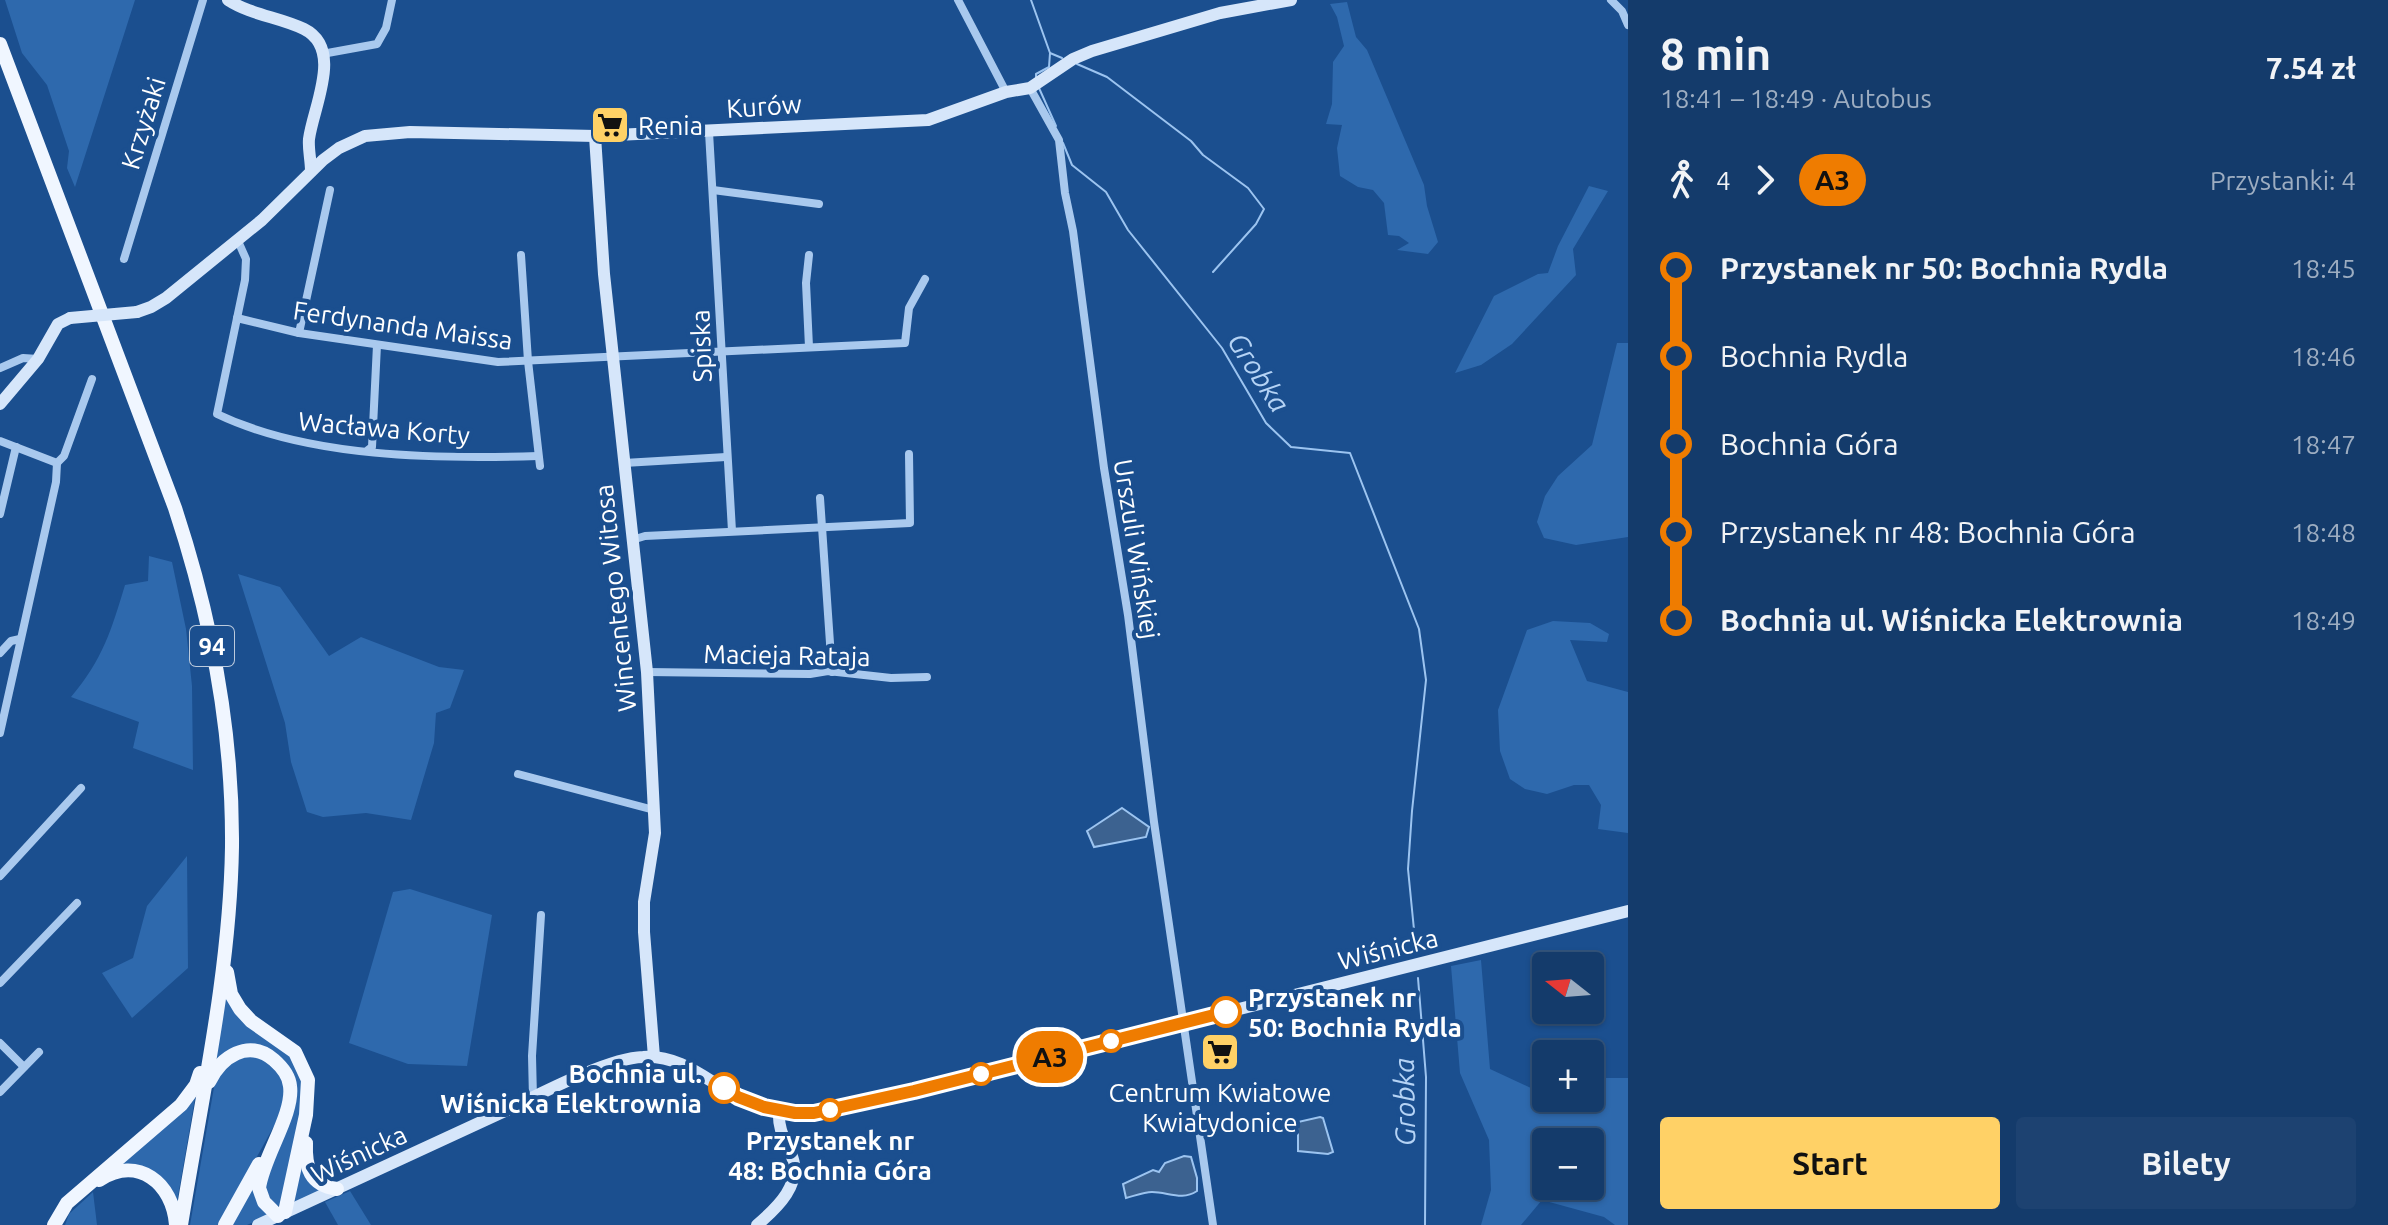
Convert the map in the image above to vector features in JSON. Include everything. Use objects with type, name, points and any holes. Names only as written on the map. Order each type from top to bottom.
[{"type":"main road","name":"94","points":[[0,44],[154,452],[195,570],[223,704],[232,847],[226,944],[178,1225]]},
{"type":"main road","points":[[226,944],[229,986],[235,1002],[251,1021],[288,1046],[300,1060],[308,1080],[307,1166],[319,1184],[337,1189]]},
{"type":"main road","points":[[57,1225],[67,1203],[189,1096],[210,1046]]},
{"type":"main road","points":[[199,1113],[209,1082],[221,1062],[236,1052],[257,1051],[278,1063],[290,1083],[289,1101],[259,1188],[264,1202],[282,1214],[306,1115]]},
{"type":"main road","points":[[225,1225],[279,1129]]},
{"type":"main road","points":[[57,1225],[70,1206],[101,1179],[130,1171],[159,1182],[172,1203],[178,1225]]},
{"type":"street","name":"Krzyżaki","points":[[124,259],[203,0]]},
{"type":"street","points":[[228,0],[239,7],[301,28],[319,42],[323,83],[309,142],[311,171]]},
{"type":"street","points":[[322,54],[377,44],[386,28],[392,0]]},
{"type":"street","points":[[958,0],[1006,92]]},
{"type":"street","name":"Kurów","points":[[38,359],[58,324],[70,318],[137,312],[166,298],[238,241],[323,160],[350,141],[381,133],[595,136],[928,120],[1006,92],[1034,86],[1073,59],[1092,51],[1220,13],[1291,0]]},
{"type":"street","points":[[1611,0],[1622,11],[1628,25]]},
{"type":"street","name":"Urszuli Wińskiej","points":[[1034,86],[1059,140],[1062,157],[1213,1225]]},
{"type":"street","name":"Spiska","points":[[709,132],[732,531]]},
{"type":"street","name":"Wincentego Witosa","points":[[595,136],[604,274],[647,672],[655,833],[644,902],[644,932],[654,1057]]},
{"type":"street","points":[[311,154],[323,160]]},
{"type":"street","points":[[299,333],[330,190]]},
{"type":"street","points":[[713,190],[819,204]]},
{"type":"street","name":"Wacława Korty","points":[[238,241],[247,268],[217,414],[288,440],[324,448],[440,456],[538,456]]},
{"type":"street","points":[[521,255],[528,361],[540,466]]},
{"type":"street","points":[[809,255],[806,283],[809,347]]},
{"type":"street","name":"Ferdynanda Maissa","points":[[237,318],[299,333],[498,362],[905,343],[909,308],[925,279]]},
{"type":"street","points":[[368,450],[372,447],[377,345]]},
{"type":"street","points":[[0,368],[23,358],[38,359]]},
{"type":"street","points":[[0,404],[38,359]]},
{"type":"street","points":[[0,733],[56,482],[57,463],[64,456],[92,379]]},
{"type":"street","points":[[0,441],[57,463]]},
{"type":"street","points":[[0,514],[16,447]]},
{"type":"street","points":[[632,540],[645,536],[910,523],[909,454]]},
{"type":"street","points":[[624,463],[726,457]]},
{"type":"street","points":[[820,498],[832,672]]},
{"type":"street","points":[[0,653],[11,641],[20,639]]},
{"type":"street","name":"Macieja Rataja","points":[[647,672],[832,672],[891,678],[927,677]]},
{"type":"street","points":[[518,774],[654,810]]},
{"type":"street","points":[[0,876],[81,788]]},
{"type":"street","points":[[0,983],[77,903]]},
{"type":"street","name":"Wiśnicka","points":[[258,1225],[533,1098],[629,1059],[654,1057],[671,1060],[693,1069],[738,1097],[779,1111],[814,1113],[1628,911]]},
{"type":"street","points":[[533,1098],[532,1056],[541,915]]},
{"type":"street","points":[[0,1043],[24,1067]]},
{"type":"street","points":[[0,1092],[39,1052]]},
{"type":"street","points":[[757,1225],[781,1201],[794,1176],[792,1156],[779,1129],[779,1111]]},
{"type":"shaded area","points":[[5,0],[135,0],[75,187],[67,168],[69,151],[47,85],[22,53]]},
{"type":"shaded area","points":[[1347,2],[1356,37],[1367,50],[1424,185],[1438,242],[1428,254],[1397,250],[1409,243],[1399,236],[1388,235],[1384,203],[1373,190],[1358,187],[1340,176],[1337,148],[1342,125],[1326,124],[1332,104],[1333,62],[1344,46],[1337,17],[1330,4]]},
{"type":"shaded area","points":[[1589,186],[1608,191],[1573,249],[1576,275],[1512,344],[1481,365],[1455,373],[1494,296],[1538,274],[1548,273],[1558,246]]},
{"type":"shaded area","points":[[1617,343],[1628,343],[1628,537],[1576,545],[1544,538],[1537,522],[1545,496],[1558,476],[1592,445]]},
{"type":"shaded area","points":[[149,556],[172,562],[186,629],[192,686],[193,770],[133,748],[139,722],[71,697],[105,644],[125,585],[148,581]]},
{"type":"shaded area","points":[[238,574],[280,587],[329,656],[361,637],[439,667],[464,670],[450,708],[436,713],[434,743],[411,820],[366,813],[323,817],[307,812],[291,762],[285,723]]},
{"type":"shaded area","points":[[1553,621],[1590,623],[1609,634],[1607,642],[1570,640],[1587,681],[1628,692],[1628,833],[1598,829],[1601,805],[1589,785],[1574,785],[1547,794],[1525,789],[1510,779],[1500,751],[1498,710],[1527,630]]},
{"type":"shaded area","points":[[1122,808],[1149,827],[1146,837],[1094,847],[1087,831]]},
{"type":"shaded area","points":[[187,856],[188,968],[132,1018],[102,973],[133,958],[147,906]]},
{"type":"shaded area","points":[[410,889],[492,915],[467,1066],[408,1064],[349,1043],[393,892]]},
{"type":"shaded area","points":[[1481,960],[1490,1069],[1532,1088],[1532,1112],[1604,1112],[1604,1078],[1628,1078],[1628,1225],[1615,1225],[1604,1217],[1542,1200],[1521,1225],[1481,1225],[1491,1190],[1489,1140],[1460,1073],[1451,966]]},
{"type":"shaded area","points":[[226,992],[295,1060],[305,1095],[282,1208],[272,1202],[264,1185],[292,1109],[273,1053],[215,1061]]},
{"type":"shaded area","points":[[244,1055],[260,1056],[288,1083],[280,1115],[219,1225],[190,1225],[216,1076],[224,1066]]},
{"type":"shaded area","points":[[193,1097],[177,1202],[172,1190],[118,1166]]},
{"type":"shaded area","points":[[1323,1118],[1333,1152],[1298,1151],[1298,1122]]},
{"type":"shaded area","points":[[303,1141],[325,1190],[296,1203],[293,1199]]},
{"type":"shaded area","points":[[1184,1156],[1191,1157],[1197,1191],[1180,1196],[1149,1192],[1126,1198],[1123,1184],[1153,1170],[1159,1172],[1165,1163]]},
{"type":"shaded area","points":[[257,1177],[268,1215],[247,1225],[229,1225]]},
{"type":"shaded area","points":[[350,1191],[371,1225],[338,1225],[325,1202]]},
{"type":"shaded area","points":[[93,1192],[97,1225],[65,1225],[69,1214]]},
{"type":"waterway","name":"Grobka","points":[[1031,0],[1050,53],[1049,67],[1036,74],[1036,78]]},
{"type":"waterway","points":[[1050,53],[1062,58]]},
{"type":"waterway","points":[[1077,64],[1107,77],[1191,141],[1203,155],[1248,188],[1264,209],[1256,224],[1213,272]]},
{"type":"waterway","name":"Grobka","points":[[1039,88],[1056,126]]},
{"type":"waterway","name":"Grobka","points":[[1063,143],[1072,165],[1106,192],[1128,230],[1222,348],[1266,423],[1291,447],[1350,453],[1419,629],[1426,680],[1408,869],[1416,950]]},
{"type":"waterway","name":"Grobka","points":[[1418,978],[1426,1077],[1425,1225]]},
{"type":"bus line","name":"A3","points":[[724,1088],[753,1104],[779,1111],[814,1113],[914,1091],[1226,1012]]},
{"type":"place","name":"Renia","points":[[610,125]]},
{"type":"place","name":"Przystanek nr 50: Bochnia Rydla","points":[[1226,1012]]},
{"type":"place","name":"Centrum Kwiatowe Kwiatydonice","points":[[1220,1052]]},
{"type":"place","name":"Bochnia ul. Wiśnicka Elektrownia","points":[[724,1088]]},
{"type":"place","name":"Przystanek nr 48: Bochnia Góra","points":[[830,1110]]}]
